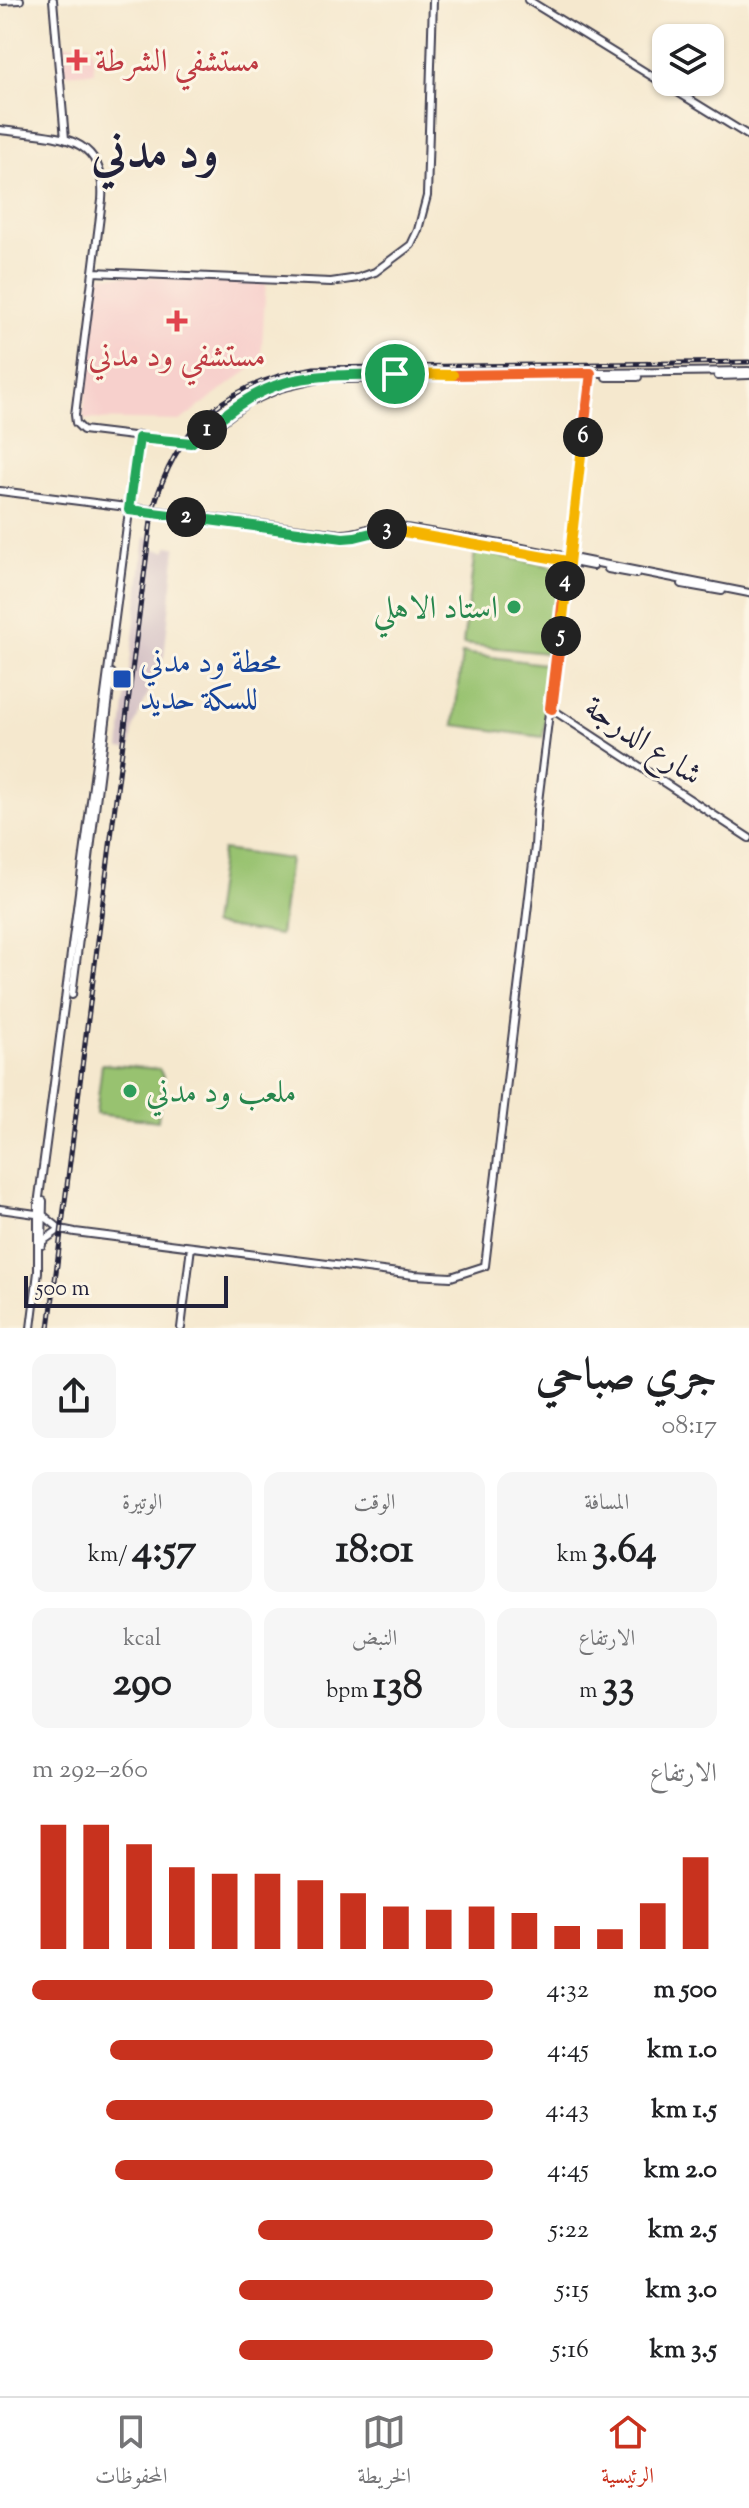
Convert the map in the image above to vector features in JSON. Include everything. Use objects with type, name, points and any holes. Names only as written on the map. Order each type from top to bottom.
[{"type":"street","points":[[0,1],[20,0]]},
{"type":"street","points":[[53,0],[65,139]]},
{"type":"street","points":[[93,272],[331,282],[367,275],[397,257],[415,238],[427,199],[433,0]]},
{"type":"street","points":[[530,0],[749,135]]},
{"type":"street","points":[[0,130],[65,139],[86,148],[102,173],[102,200],[77,422],[90,428],[191,443],[244,401],[273,385],[303,377],[749,373]]},
{"type":"street","points":[[0,1209],[40,1214],[60,1229],[437,1277],[455,1276],[485,1266],[593,375]]},
{"type":"street","points":[[32,1328],[40,1214],[87,885],[141,437]]},
{"type":"street","points":[[2,493],[343,538],[384,528],[569,559],[749,595]]},
{"type":"street","name":"شارع الدرجة","points":[[551,708],[749,838]]},
{"type":"street","points":[[39,1260],[43,1241],[40,1214]]},
{"type":"street","points":[[43,1241],[60,1229]]},
{"type":"street","points":[[181,1328],[191,1247]]},
{"type":"shaded area","name":"مستشفي الشرطة","points":[[89,43],[94,72],[61,74],[59,45]]},
{"type":"shaded area","name":"مستشفي ود مدني","points":[[95,275],[266,281],[261,361],[180,421],[83,419]]},
{"type":"shaded area","points":[[145,537],[152,538],[153,549],[166,551],[167,546],[176,547],[164,657],[134,726],[130,749],[120,748]]},
{"type":"green space","name":"استاد الاهلي","points":[[475,551],[564,569],[554,654],[463,644]]},
{"type":"green space","points":[[462,653],[552,665],[543,737],[454,725]]},
{"type":"green space","points":[[222,850],[290,859],[280,935],[212,925]]},
{"type":"green space","name":"ملعب ود مدني","points":[[102,1064],[159,1069],[163,1076],[158,1121],[96,1114]]},
{"type":"railway","points":[[49,1328],[152,513],[162,482],[190,432],[230,397],[282,375],[314,368],[749,362]]},
{"type":"place","name":"مستشفي الشرطة","points":[[77,60]]},
{"type":"place","name":"مستشفي ود مدني","points":[[177,321]]},
{"type":"place","name":"استاد الاهلي","points":[[514,607]]},
{"type":"place","name":"محطة ود مدني للسكة حديد","points":[[122,679]]},
{"type":"place","name":"ملعب ود مدني","points":[[130,1091]]},
{"type":"district","name":"ود مدني","points":[[155,150]]},
{"type":"route","points":[[591,373],[552,709],[567,561],[384,528],[343,538],[129,510],[139,438],[191,443],[235,406],[273,385],[296,378],[395,374],[591,373]]}]
